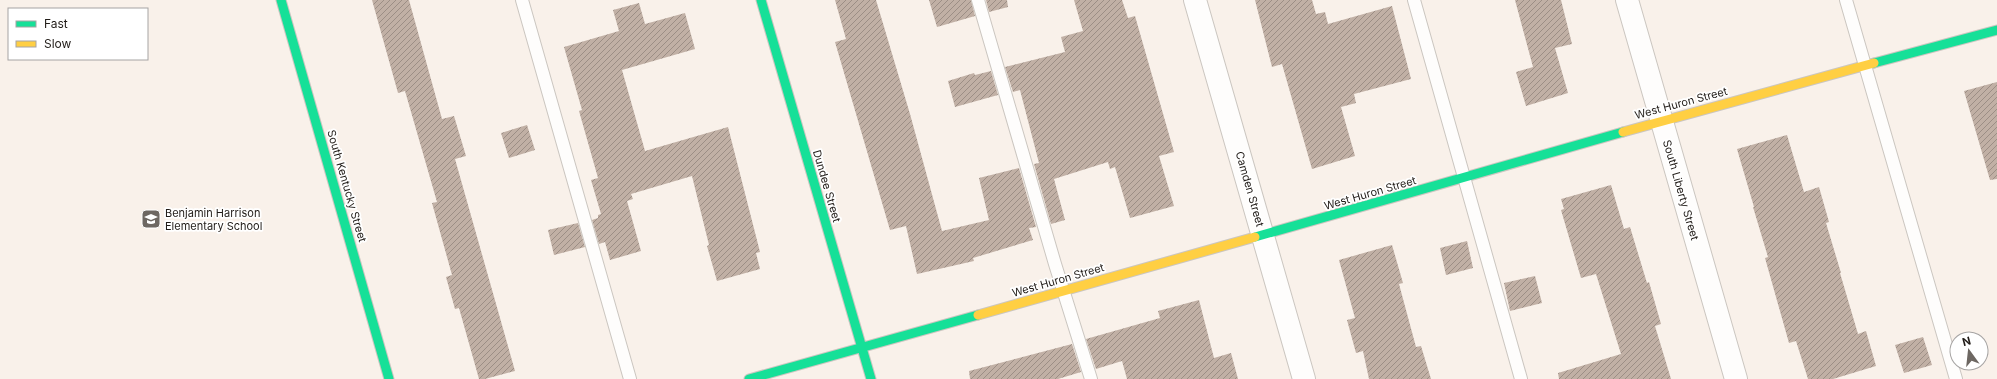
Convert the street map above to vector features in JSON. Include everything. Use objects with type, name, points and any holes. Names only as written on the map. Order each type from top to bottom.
[{"type":"street","name":"South Kentucky Street","points":[[281,0],[389,379]]},
{"type":"street","name":"Dundee Street","points":[[761,0],[870,379]]},
{"type":"street","name":"Camden Street","points":[[1195,0],[1304,379]]},
{"type":"street","name":"South Liberty Street","points":[[1627,0],[1736,379]]},
{"type":"street","name":"West Huron Street","points":[[749,379],[1465,178],[1662,121],[1997,30]]},
{"type":"lane","points":[[522,0],[630,379]]},
{"type":"lane","points":[[978,0],[1091,379]]},
{"type":"lane","points":[[1414,0],[1521,379]]},
{"type":"lane","points":[[1846,0],[1956,379]]},
{"type":"building","points":[[372,0],[409,0],[442,119],[454,116],[466,156],[455,159],[515,371],[485,379],[479,379],[459,308],[455,309],[446,277],[452,275],[432,203],[437,202],[405,91],[398,93]]},
{"type":"building","points":[[835,0],[876,0],[910,114],[942,231],[989,220],[979,178],[1019,168],[1036,227],[1029,228],[1033,240],[973,258],[974,261],[917,274],[906,226],[890,230],[835,42],[846,39]]},
{"type":"building","points":[[929,0],[971,0],[975,16],[937,27]]},
{"type":"building","points":[[986,0],[1007,0],[1008,7],[989,12]]},
{"type":"building","points":[[1074,0],[1122,0],[1128,18],[1135,16],[1174,152],[1159,156],[1174,206],[1130,218],[1115,167],[1110,169],[1108,162],[1054,179],[1065,220],[1051,224],[1034,164],[1039,163],[1020,90],[1013,92],[1005,67],[1065,52],[1061,37],[1083,31]]},
{"type":"building","points":[[1255,0],[1312,0],[1316,14],[1325,12],[1328,24],[1392,6],[1411,79],[1354,94],[1356,103],[1341,107],[1355,156],[1312,169],[1282,64],[1272,67]]},
{"type":"building","points":[[1515,0],[1561,0],[1572,44],[1555,48],[1568,93],[1526,106],[1516,72],[1533,67]]},
{"type":"building","points":[[639,3],[645,24],[685,13],[695,49],[622,70],[645,151],[728,127],[760,252],[756,253],[760,269],[717,281],[707,246],[709,245],[692,176],[631,194],[633,199],[627,201],[641,251],[610,260],[605,242],[599,244],[592,220],[598,218],[598,215],[601,214],[591,180],[598,178],[579,111],[582,110],[564,47],[619,31],[613,10]]},
{"type":"building","points":[[991,71],[998,95],[955,107],[948,81],[974,73],[975,75]]},
{"type":"building","points":[[1997,82],[1997,179],[1990,180],[1964,91]]},
{"type":"building","points":[[527,125],[535,150],[509,158],[501,133]]},
{"type":"building","points":[[1787,135],[1804,192],[1819,187],[1829,222],[1826,223],[1858,334],[1866,331],[1876,366],[1833,379],[1808,379],[1796,341],[1789,343],[1765,258],[1768,257],[1737,149]]},
{"type":"building","points":[[1611,185],[1624,229],[1630,227],[1647,283],[1649,282],[1661,324],[1655,326],[1671,379],[1559,379],[1558,373],[1621,354],[1596,274],[1581,278],[1561,210],[1564,209],[1561,199]]},
{"type":"building","points":[[578,223],[585,247],[554,255],[548,230]]},
{"type":"building","points":[[1467,241],[1473,268],[1446,275],[1440,248]]},
{"type":"building","points":[[1392,245],[1403,283],[1399,284],[1416,347],[1421,346],[1431,379],[1369,379],[1363,351],[1356,353],[1347,320],[1355,318],[1339,260]]},
{"type":"building","points":[[1535,276],[1542,303],[1510,311],[1504,283]]},
{"type":"building","points":[[1199,300],[1214,358],[1231,353],[1238,379],[1127,379],[1122,361],[1096,369],[1086,339],[1160,318],[1158,311]]},
{"type":"building","points":[[1923,337],[1932,365],[1904,373],[1895,345]]},
{"type":"building","points":[[1072,344],[1081,372],[1058,379],[970,379],[969,371]]},
{"type":"traffic: fast","points":[[281,0],[389,379]]},
{"type":"traffic: fast","points":[[761,0],[871,379]]},
{"type":"traffic: fast","points":[[1874,63],[1997,30]]},
{"type":"traffic: fast","points":[[1255,237],[1623,132]]},
{"type":"traffic: fast","points":[[749,379],[978,315]]},
{"type":"traffic: slow","points":[[1623,132],[1874,63]]},
{"type":"traffic: slow","points":[[978,315],[1255,237]]},
{"type":"place","name":"Benjamin Harrison Elementary School","points":[[151,219]]}]
